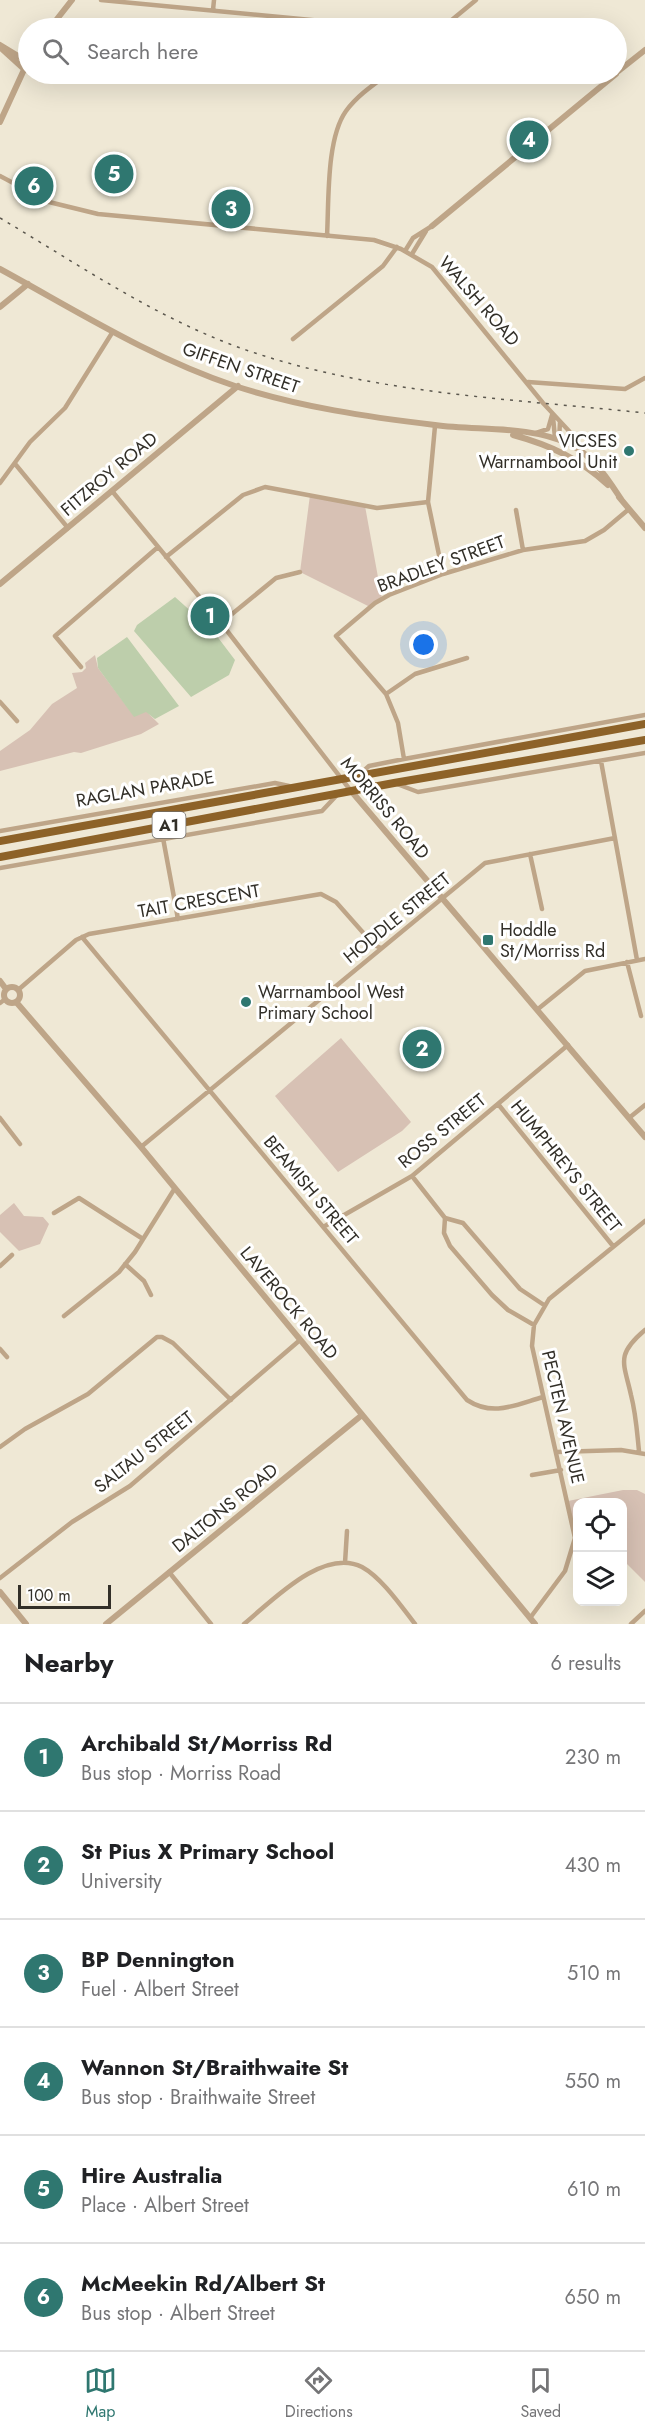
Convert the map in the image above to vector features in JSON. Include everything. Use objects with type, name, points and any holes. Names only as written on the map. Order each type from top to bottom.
[{"type":"highway","name":"RAGLAN PARADE","points":[[0,842],[645,724]]},
{"type":"highway","name":"A1","points":[[0,857],[394,783],[645,740]]},
{"type":"street","points":[[58,18],[72,0]]},
{"type":"street","points":[[101,0],[287,18]]},
{"type":"street","points":[[213,10],[214,0]]},
{"type":"street","points":[[454,18],[476,0]]},
{"type":"street","points":[[0,46],[18,56]]},
{"type":"street","points":[[0,46],[18,63]]},
{"type":"street","points":[[627,64],[645,50]]},
{"type":"street","points":[[0,122],[18,82]]},
{"type":"street","points":[[327,236],[335,138],[340,122],[351,105],[376,84]]},
{"type":"street","points":[[412,254],[418,241],[432,226],[603,84]]},
{"type":"street","points":[[0,176],[16,186]]},
{"type":"street","points":[[0,181],[16,186]]},
{"type":"street","name":"WALSH ROAD","points":[[16,186],[59,206],[98,214],[374,240],[412,254],[423,260],[446,281],[528,382],[550,413],[559,420],[582,452],[598,466],[645,528]]},
{"type":"street","points":[[293,339],[383,266],[413,238],[432,226]]},
{"type":"street","name":"GIFFEN STREET","points":[[0,269],[111,333],[203,375],[238,386],[297,404],[435,426],[531,433],[557,439]]},
{"type":"street","points":[[0,307],[28,284]]},
{"type":"street","points":[[0,483],[16,465],[30,442],[61,413],[78,392],[111,333]]},
{"type":"street","points":[[528,382],[625,389],[645,378]]},
{"type":"street","name":"FITZROY ROAD","points":[[0,583],[238,386]]},
{"type":"street","points":[[531,433],[546,430],[550,413]]},
{"type":"street","name":"WALSH ROAD","points":[[550,413],[557,439],[582,452]]},
{"type":"street","points":[[555,448],[561,432],[559,420]]},
{"type":"street","points":[[435,426],[428,502],[443,574]]},
{"type":"street","name":"GIFFEN STREET","points":[[494,431],[555,448]]},
{"type":"street","name":"WALSH ROAD","points":[[555,448],[592,471],[621,499]]},
{"type":"street","points":[[16,465],[68,528]]},
{"type":"street","points":[[166,557],[243,495],[265,487],[377,508],[428,502]]},
{"type":"street","name":"MORRISS ROAD","points":[[112,491],[221,623],[342,781],[645,1137]]},
{"type":"street","name":"BRADLEY STREET","points":[[404,759],[398,723],[386,694],[336,636],[375,603],[443,574],[523,550],[585,541],[604,530],[629,509]]},
{"type":"street","points":[[516,510],[523,550]]},
{"type":"street","points":[[81,667],[55,636],[158,547]]},
{"type":"street","points":[[221,623],[276,578],[300,572]]},
{"type":"street","points":[[386,694],[415,674],[467,658]]},
{"type":"street","points":[[0,702],[17,722]]},
{"type":"street","name":"RAGLAN PARADE","points":[[355,778],[369,766],[645,715]]},
{"type":"street","points":[[394,783],[418,792],[645,753]]},
{"type":"street","points":[[601,761],[637,960]]},
{"type":"street","name":"RAGLAN PARADE","points":[[0,831],[275,783],[294,789]]},
{"type":"street","points":[[0,868],[322,811],[339,793]]},
{"type":"street","points":[[163,838],[178,919]]},
{"type":"street","name":"HODDLE STREET","points":[[141,1147],[484,863],[615,838]]},
{"type":"street","points":[[530,854],[542,909]]},
{"type":"street","name":"TAIT CRESCENT","points":[[18,990],[82,937],[321,894],[336,902],[374,945],[381,948]]},
{"type":"street","name":"BEAMISH STREET","points":[[82,937],[466,1400],[482,1409],[497,1409],[543,1397]]},
{"type":"street","points":[[538,1009],[585,970],[645,959]]},
{"type":"street","points":[[627,962],[641,1016]]},
{"type":"street","points":[[0,981],[6,989]]},
{"type":"street","points":[[12,987],[18,990],[20,995],[16,1002],[10,1004],[2,1002],[6,989],[12,987]]},
{"type":"street","name":"LAVEROCK ROAD","points":[[16,1002],[141,1147],[532,1621]]},
{"type":"street","name":"ROSS STREET","points":[[324,1226],[412,1176],[568,1045]]},
{"type":"street","name":"HUMPHREYS STREET","points":[[498,1104],[613,1246]]},
{"type":"street","points":[[629,1118],[645,1105]]},
{"type":"street","points":[[0,1118],[20,1143]]},
{"type":"street","points":[[412,1176],[445,1218],[463,1223],[520,1289],[544,1305]]},
{"type":"street","points":[[64,1316],[86,1301],[125,1264],[175,1188]]},
{"type":"street","points":[[54,1213],[79,1198],[143,1239]]},
{"type":"street","points":[[445,1218],[444,1233],[450,1246],[492,1295],[508,1310],[534,1325]]},
{"type":"street","name":"PECTEN AVENUE","points":[[532,1621],[565,1571],[572,1555],[575,1538],[532,1346],[534,1325],[544,1305],[645,1221]]},
{"type":"street","points":[[0,1266],[12,1255]]},
{"type":"street","points":[[125,1264],[144,1281],[151,1294]]},
{"type":"street","points":[[639,1451],[631,1392],[623,1363],[631,1341],[645,1330]]},
{"type":"street","points":[[0,1448],[25,1429],[88,1394],[157,1337],[162,1337],[173,1344],[231,1400]]},
{"type":"street","name":"SALTAU STREET","points":[[0,1578],[72,1522],[130,1486],[300,1340]]},
{"type":"street","points":[[0,1349],[7,1357]]},
{"type":"street","name":"DALTONS ROAD","points":[[106,1624],[362,1415]]},
{"type":"street","points":[[557,1452],[639,1451],[645,1454]]},
{"type":"street","points":[[532,1475],[561,1470]]},
{"type":"street","points":[[345,1563],[347,1531]]},
{"type":"street","points":[[244,1624],[320,1566],[345,1563],[352,1563],[371,1573],[415,1624]]},
{"type":"street","points":[[169,1572],[211,1624]]},
{"type":"street","points":[[0,1592],[26,1624]]},
{"type":"street","points":[[0,1606],[7,1600]]},
{"type":"street","points":[[632,1624],[645,1611]]},
{"type":"shaded area","points":[[310,495],[365,506],[382,599],[370,607],[300,572]]},
{"type":"shaded area","points":[[175,597],[213,631],[235,660],[229,675],[191,697],[134,631],[137,625]]},
{"type":"shaded area","points":[[127,637],[179,706],[155,719],[146,712],[134,717],[98,668],[97,658]]},
{"type":"shaded area","points":[[95,655],[98,668],[134,716],[146,711],[159,724],[141,734],[81,753],[74,752],[0,771],[0,751],[30,730],[52,704],[77,688],[72,673],[82,672],[86,668],[85,663]]},
{"type":"shaded area","points":[[341,1038],[411,1122],[402,1131],[338,1172],[275,1096]]},
{"type":"shaded area","points":[[14,1203],[24,1216],[43,1217],[49,1224],[40,1244],[19,1251],[0,1232],[0,1215]]},
{"type":"shaded area","points":[[623,1490],[637,1490],[645,1494],[645,1582],[627,1564],[627,1498],[583,1498]]},
{"type":"shaded area","points":[[573,1500],[573,1527],[568,1501]]},
{"type":"railway","points":[[0,218],[154,309],[219,340],[252,352],[300,366],[397,386],[496,399],[645,413]]},
{"type":"place","name":"Wannon St/Braithwaite St","points":[[529,140]]},
{"type":"place","name":"Hire Australia","points":[[114,174]]},
{"type":"place","name":"McMeekin Rd/Albert St","points":[[34,186]]},
{"type":"place","name":"BP Dennington","points":[[231,209]]},
{"type":"place","name":"VICSES Warrnambool Unit","points":[[629,451]]},
{"type":"place","name":"Archibald St/Morriss Rd","points":[[210,616]]},
{"type":"place","name":"Hoddle St/Morriss Rd","points":[[488,940]]},
{"type":"place","name":"Warrnambool West Primary School","points":[[246,1002]]},
{"type":"place","name":"St Pius X Primary School","points":[[422,1049]]}]
